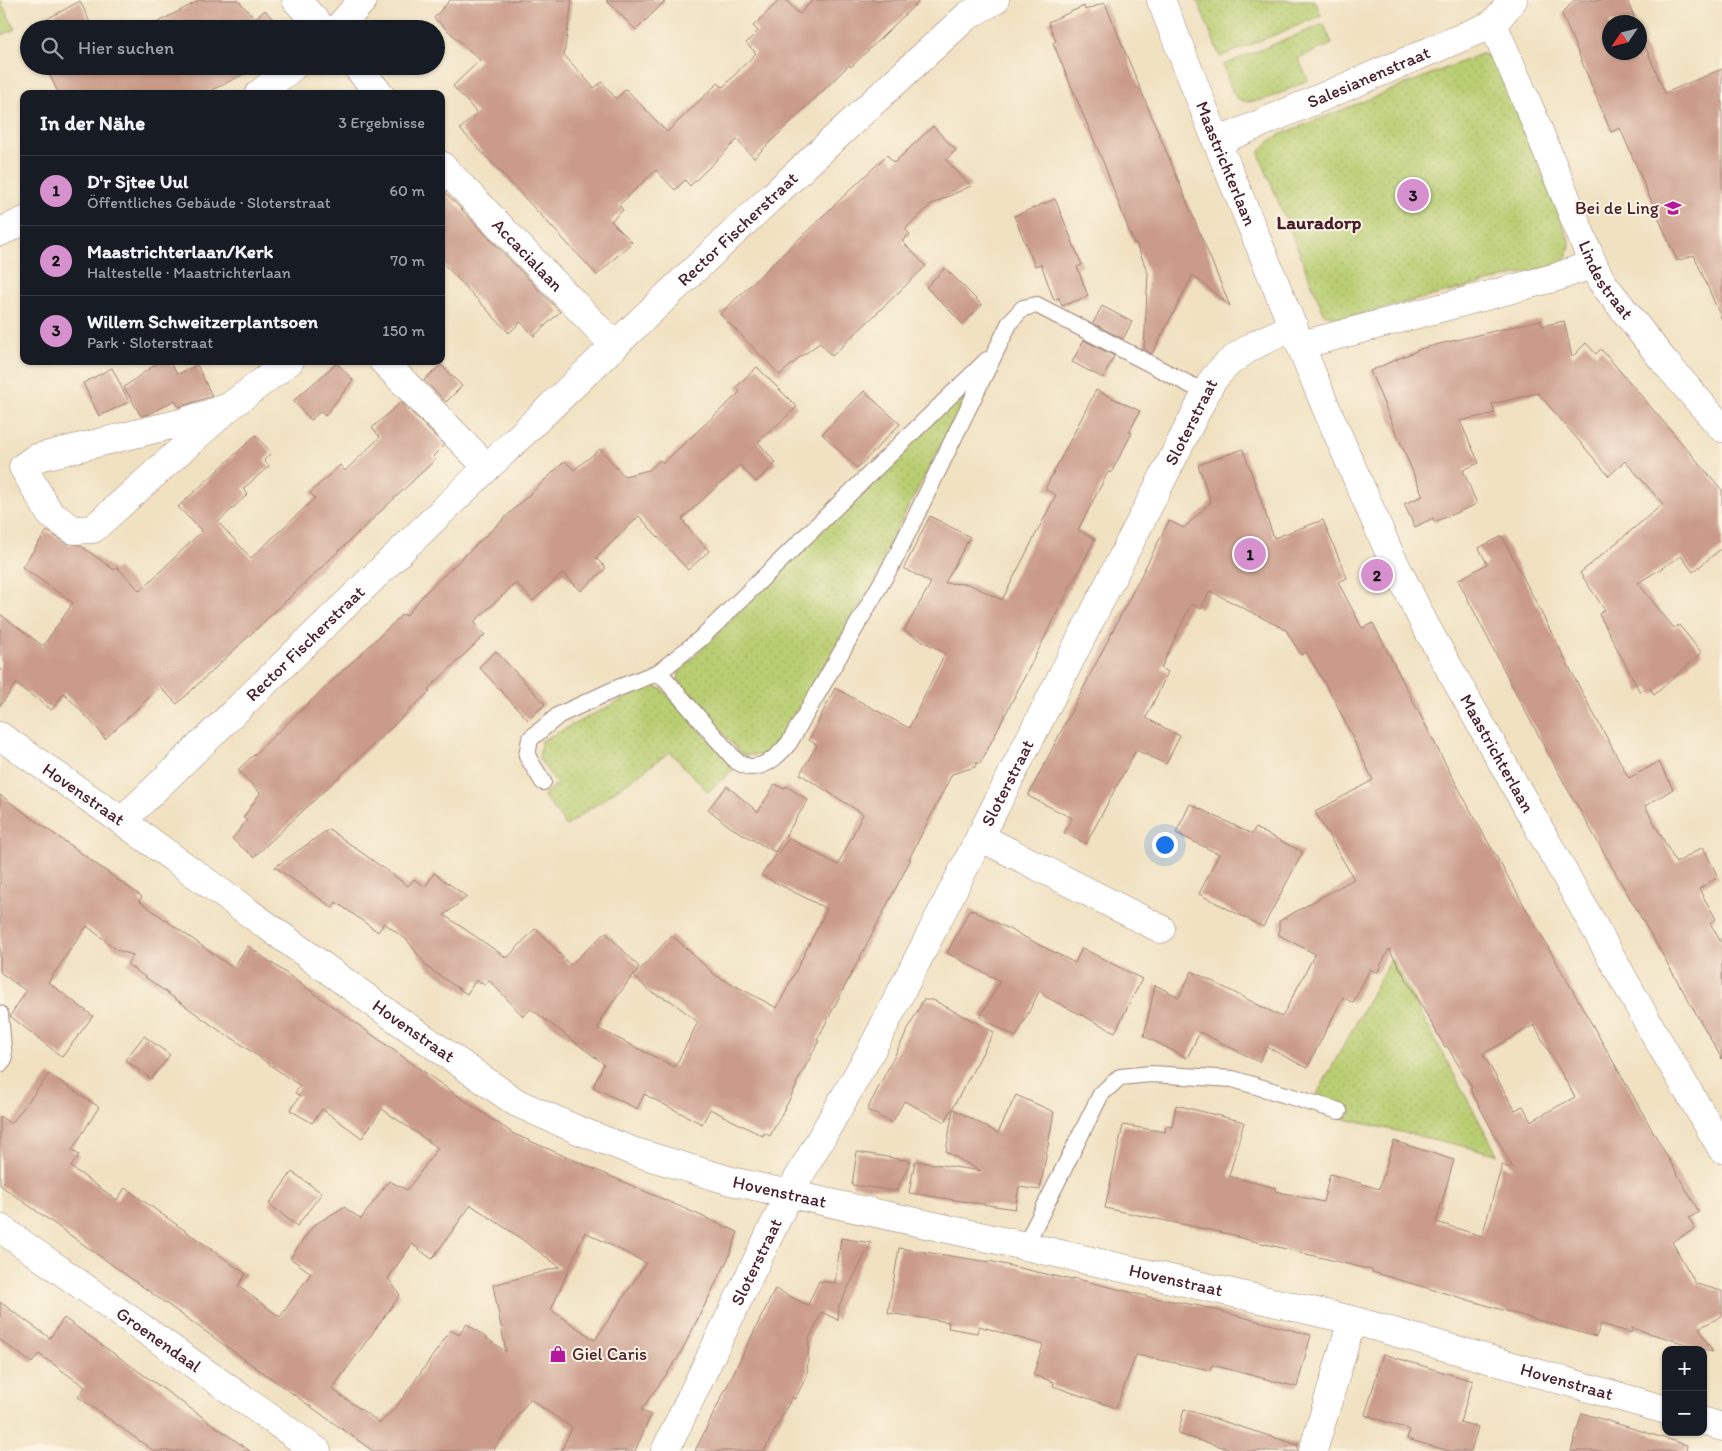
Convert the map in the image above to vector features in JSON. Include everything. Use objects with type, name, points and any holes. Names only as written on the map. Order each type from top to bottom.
[{"type":"street","points":[[296,0],[315,20]]},
{"type":"street","points":[[345,20],[363,0]]},
{"type":"street","name":"Rector Fischerstraat","points":[[122,821],[615,346],[967,16],[994,0]]},
{"type":"street","name":"Maastrichterlaan","points":[[1161,0],[1297,336],[1389,552],[1425,625],[1655,1035],[1722,1149]]},
{"type":"street","name":"Salesianenstraat","points":[[1217,142],[1493,24],[1513,0]]},
{"type":"street","name":"Lindestraat","points":[[1493,24],[1532,114],[1592,264],[1602,282],[1663,360],[1722,428]]},
{"type":"street","points":[[264,90],[283,75]]},
{"type":"street","points":[[364,75],[377,90]]},
{"type":"street","name":"Accacialaan","points":[[445,169],[615,346]]},
{"type":"street","points":[[0,232],[20,223]]},
{"type":"street","name":"Sloterstraat","points":[[665,1451],[788,1194],[870,1053],[1212,381],[1222,368],[1241,353],[1297,336],[1557,277],[1592,264]]},
{"type":"street","points":[[230,407],[180,423],[36,458],[23,467],[50,514],[74,530],[92,529],[230,407],[285,365]]},
{"type":"street","points":[[387,365],[488,467]]},
{"type":"street","name":"Hovenstraat","points":[[0,736],[517,1103],[578,1130],[634,1152],[731,1181],[1352,1320],[1662,1409]]},
{"type":"street","name":"Sloterstraat","points":[[980,837],[1161,929]]},
{"type":"street","name":"Groenendaal","points":[[0,1228],[317,1451]]},
{"type":"street","points":[[1313,1451],[1352,1320]]},
{"type":"street","points":[[1707,1422],[1722,1427]]},
{"type":"lane","points":[[659,672],[736,761],[750,767],[766,764],[780,754],[789,743],[896,559],[1010,322],[1023,308],[1037,305],[1206,393]]},
{"type":"lane","points":[[543,782],[527,756],[530,739],[559,715],[613,690],[659,672],[699,640],[996,352]]},
{"type":"lane","points":[[0,1014],[4,1058],[0,1064]]},
{"type":"lane","points":[[1025,1246],[1100,1094],[1120,1077],[1151,1074],[1233,1079],[1339,1111]]},
{"type":"green space","points":[[0,0],[15,29],[0,36]]},
{"type":"green space","points":[[1197,0],[1315,0],[1321,16],[1220,57]]},
{"type":"green space","points":[[1324,24],[1332,44],[1298,58],[1308,80],[1262,100],[1252,102],[1237,98],[1223,65]]},
{"type":"green space","points":[[1481,54],[1489,56],[1497,63],[1570,243],[1568,255],[1559,264],[1353,316],[1341,318],[1324,314],[1259,154],[1266,144],[1277,136]]},
{"type":"green space","points":[[974,382],[882,557],[886,560],[779,744],[765,755],[742,755],[678,683],[679,672],[829,520],[834,522]]},
{"type":"green space","points":[[649,686],[662,689],[735,768],[708,792],[670,752],[566,826],[543,795],[557,784],[539,759],[541,741]]},
{"type":"green space","points":[[1391,958],[1497,1154],[1340,1118],[1339,1111],[1317,1094]]},
{"type":"building","points":[[200,0],[238,0],[255,19],[265,10],[274,20],[162,20]]},
{"type":"building","points":[[450,0],[572,0],[564,55],[594,88],[602,82],[616,99],[626,89],[667,132],[718,83],[723,87],[756,53],[746,43],[758,31],[753,26],[780,0],[786,0],[799,14],[813,0],[920,0],[851,67],[849,65],[754,158],[737,140],[690,186],[685,180],[675,190],[656,170],[619,205],[623,210],[611,221],[632,242],[597,275],[460,129],[477,113],[453,86],[480,60],[445,28],[445,20],[436,20],[434,18]]},
{"type":"building","points":[[606,0],[666,0],[636,30]]},
{"type":"building","points":[[1574,0],[1627,0],[1633,15],[1602,15],[1602,60],[1647,60],[1647,50],[1665,93],[1722,69],[1722,320],[1694,255],[1677,261],[1620,128],[1611,132],[1562,14]]},
{"type":"building","points":[[80,1],[89,20],[45,20]]},
{"type":"building","points":[[1105,3],[1230,306],[1193,275],[1152,354],[1144,349],[1148,273],[1136,243],[1134,244],[1104,164],[1053,43],[1056,41],[1048,22],[1084,6],[1085,10]]},
{"type":"building","points":[[50,75],[242,75],[212,90],[57,90]]},
{"type":"building","points":[[933,126],[956,150],[946,160],[971,186],[932,204],[905,229],[910,234],[902,241],[926,266],[832,356],[820,343],[800,357],[780,375],[720,314],[887,155],[894,163]]},
{"type":"building","points":[[445,192],[560,312],[534,336],[521,322],[509,333],[445,265]]},
{"type":"building","points":[[1055,199],[1082,265],[1077,267],[1088,296],[1062,306],[1059,298],[1054,300],[1041,264],[1035,266],[1014,216]]},
{"type":"building","points":[[945,268],[982,305],[963,324],[926,287]]},
{"type":"building","points":[[1102,306],[1132,322],[1123,339],[1093,323]]},
{"type":"building","points":[[1540,320],[1542,326],[1564,321],[1572,357],[1586,343],[1596,354],[1601,349],[1722,490],[1722,548],[1693,572],[1681,556],[1638,583],[1674,628],[1679,625],[1702,653],[1654,695],[1649,687],[1640,692],[1599,614],[1605,610],[1580,573],[1663,504],[1625,461],[1609,476],[1538,393],[1492,404],[1495,413],[1460,421],[1479,463],[1463,470],[1477,504],[1434,522],[1433,518],[1415,527],[1404,504],[1423,496],[1370,371],[1423,348]]},
{"type":"building","points":[[1084,340],[1114,356],[1103,378],[1072,362]]},
{"type":"building","points":[[154,365],[171,365],[178,374],[197,365],[212,396],[179,407],[175,400],[149,414],[141,416],[124,387]]},
{"type":"building","points":[[335,365],[339,365],[353,380],[325,416],[321,411],[311,420],[293,401]]},
{"type":"building","points":[[441,365],[462,386],[446,402],[424,380]]},
{"type":"building","points":[[757,367],[797,407],[758,442],[776,463],[756,482],[740,465],[682,519],[709,551],[688,570],[639,516],[596,558],[606,568],[581,591],[563,573],[533,601],[516,583],[474,622],[485,635],[428,689],[430,691],[254,857],[232,839],[247,820],[243,818],[260,793],[238,770],[403,614],[406,616],[426,592],[565,461],[574,470],[600,449],[624,476],[649,470],[660,460],[663,463],[740,392],[736,387]]},
{"type":"building","points":[[112,368],[129,402],[99,416],[83,383]]},
{"type":"building","points":[[1096,390],[1140,411],[1129,432],[1132,433],[1111,473],[1108,472],[1078,530],[1095,539],[980,764],[977,762],[975,767],[952,774],[909,859],[911,859],[817,1040],[819,1041],[770,1136],[764,1133],[763,1136],[710,1109],[702,1124],[644,1094],[637,1109],[593,1087],[604,1064],[531,1009],[523,1016],[489,980],[485,985],[476,980],[467,994],[428,968],[407,940],[384,923],[378,932],[336,902],[333,908],[275,867],[329,829],[408,886],[414,879],[425,887],[434,873],[467,897],[444,915],[507,958],[536,928],[570,965],[606,932],[639,967],[600,1020],[602,1022],[597,1028],[675,1067],[698,1022],[671,1001],[649,991],[634,976],[672,935],[715,975],[777,1008],[827,909],[761,875],[789,838],[838,865],[863,814],[800,774],[817,745],[809,740],[835,688],[909,728],[945,653],[904,631],[931,583],[904,568],[930,516],[970,537],[945,583],[969,584],[1002,600],[1056,495],[1045,489]]},
{"type":"building","points":[[864,391],[900,424],[857,468],[822,434]]},
{"type":"building","points":[[401,402],[444,445],[433,456],[436,459],[177,704],[160,687],[105,739],[64,693],[52,710],[16,684],[0,706],[0,614],[43,646],[73,603],[22,567],[47,531],[66,543],[80,545],[114,570],[117,567],[140,591],[202,531],[178,507],[256,435],[271,453],[264,460],[269,466],[243,489],[248,494],[218,522],[251,558],[315,498],[310,493],[340,465],[345,471],[380,437],[372,428]]},
{"type":"building","points":[[1243,449],[1274,538],[1323,520],[1347,578],[1338,582],[1362,628],[1373,623],[1484,835],[1699,1212],[1689,1218],[1695,1229],[1672,1242],[1696,1284],[1722,1291],[1722,1316],[1699,1328],[1713,1352],[1707,1350],[1707,1346],[1693,1346],[1632,1328],[1631,1333],[1601,1324],[1596,1337],[1372,1272],[1372,1270],[1238,1236],[1105,1208],[1123,1125],[1165,1132],[1166,1126],[1172,1127],[1176,1105],[1244,1122],[1229,1176],[1276,1188],[1275,1191],[1323,1202],[1330,1174],[1379,1189],[1394,1141],[1454,1160],[1436,1222],[1482,1236],[1502,1165],[1513,1169],[1470,1089],[1472,1088],[1447,1046],[1445,1047],[1389,949],[1377,973],[1370,969],[1353,1003],[1343,997],[1307,1068],[1267,1047],[1259,1062],[1200,1032],[1187,1058],[1144,1036],[1155,985],[1179,997],[1192,971],[1282,1017],[1315,954],[1279,935],[1279,921],[1354,879],[1315,812],[1373,780],[1334,699],[1306,652],[1301,655],[1286,630],[1210,591],[1201,609],[1191,604],[1161,668],[1168,672],[1146,718],[1180,736],[1166,764],[1136,750],[1086,844],[1064,833],[1072,818],[1028,796],[1169,521],[1184,528],[1211,502],[1198,465]],"holes":[[[1534,1025],[1575,1097],[1531,1121],[1523,1106],[1515,1110],[1483,1054]]]},
{"type":"building","points":[[1502,536],[1585,698],[1629,778],[1659,762],[1673,789],[1645,806],[1676,863],[1703,847],[1718,877],[1699,889],[1716,919],[1710,923],[1722,944],[1722,1059],[1567,788],[1458,580],[1487,564],[1479,548]]},
{"type":"building","points":[[496,651],[545,704],[528,720],[479,667]]},
{"type":"building","points":[[775,784],[784,789],[786,786],[808,800],[775,852],[730,827],[708,809],[727,786],[758,812]]},
{"type":"building","points":[[0,795],[142,897],[139,901],[233,968],[248,946],[514,1134],[738,1232],[728,1259],[678,1358],[641,1410],[651,1415],[635,1451],[561,1451],[572,1428],[530,1399],[493,1451],[373,1451],[0,1185],[0,1116],[11,1124],[49,1074],[99,1107],[72,1150],[79,1155],[71,1167],[117,1200],[125,1188],[246,1274],[238,1286],[280,1317],[311,1273],[290,1258],[314,1225],[344,1207],[361,1219],[389,1181],[407,1190],[438,1148],[382,1109],[362,1138],[322,1109],[312,1123],[290,1110],[300,1096],[295,1093],[300,1086],[127,964],[133,955],[117,950],[87,926],[48,982],[93,1016],[62,1057],[10,1016],[26,991],[0,972]],"holes":[[[471,1205],[560,1267],[493,1285],[506,1352],[467,1324],[459,1335],[451,1330],[397,1406],[380,1423],[332,1389],[400,1295],[388,1278],[412,1244],[432,1259]],[[585,1232],[646,1263],[595,1340],[551,1310]]]},
{"type":"building","points":[[1190,804],[1252,834],[1255,828],[1303,852],[1263,927],[1199,894],[1219,854],[1176,833]]},
{"type":"building","points":[[970,909],[1075,963],[1082,948],[1142,979],[1115,1032],[1044,996],[1040,990],[1016,1037],[980,1017],[1000,981],[947,953]]},
{"type":"building","points":[[923,1000],[933,1000],[994,1032],[945,1122],[904,1101],[892,1123],[867,1110]]},
{"type":"building","points":[[144,1036],[170,1055],[151,1079],[125,1060]]},
{"type":"building","points":[[1016,1095],[1054,1112],[1040,1190],[1019,1187],[1015,1209],[909,1193],[915,1161],[981,1171],[946,1152],[953,1109],[998,1133]]},
{"type":"building","points":[[857,1152],[911,1161],[896,1191],[852,1185]]},
{"type":"building","points":[[292,1172],[322,1193],[297,1226],[269,1204]]},
{"type":"building","points":[[841,1238],[871,1243],[839,1306],[838,1320],[822,1312],[809,1339],[807,1375],[795,1399],[792,1397],[764,1451],[695,1451],[775,1289],[808,1305],[819,1281],[835,1283]]},
{"type":"building","points":[[899,1248],[989,1261],[1072,1280],[1073,1278],[1150,1297],[1200,1306],[1311,1335],[1297,1387],[1212,1365],[1210,1370],[1136,1355],[1116,1408],[1053,1386],[1054,1382],[1033,1375],[1043,1345],[979,1326],[977,1333],[948,1328],[949,1322],[888,1313]]},
{"type":"building","points":[[0,1302],[50,1338],[64,1318],[250,1451],[154,1451],[78,1397],[85,1387],[39,1354],[32,1363],[0,1340]]},
{"type":"building","points":[[1383,1354],[1473,1381],[1460,1422],[1478,1427],[1471,1451],[1449,1451],[1407,1439],[1410,1430],[1365,1415]]},
{"type":"building","points":[[1184,1409],[1298,1445],[1297,1451],[1236,1451],[1178,1434]]},
{"type":"building","points":[[1582,1413],[1687,1445],[1686,1451],[1571,1451]]},
{"type":"place","name":"Willem Schweitzerplantsoen","points":[[1413,195]]},
{"type":"place","name":"Bei de Ling","points":[[1673,208]]},
{"type":"place","name":"D'r Sjtee Uul","points":[[1250,554]]},
{"type":"place","name":"Maastrichterlaan/Kerk","points":[[1377,575]]},
{"type":"place","name":"Giel Caris","points":[[558,1354]]},
{"type":"district","name":"Lauradorp","points":[[1319,222]]}]
